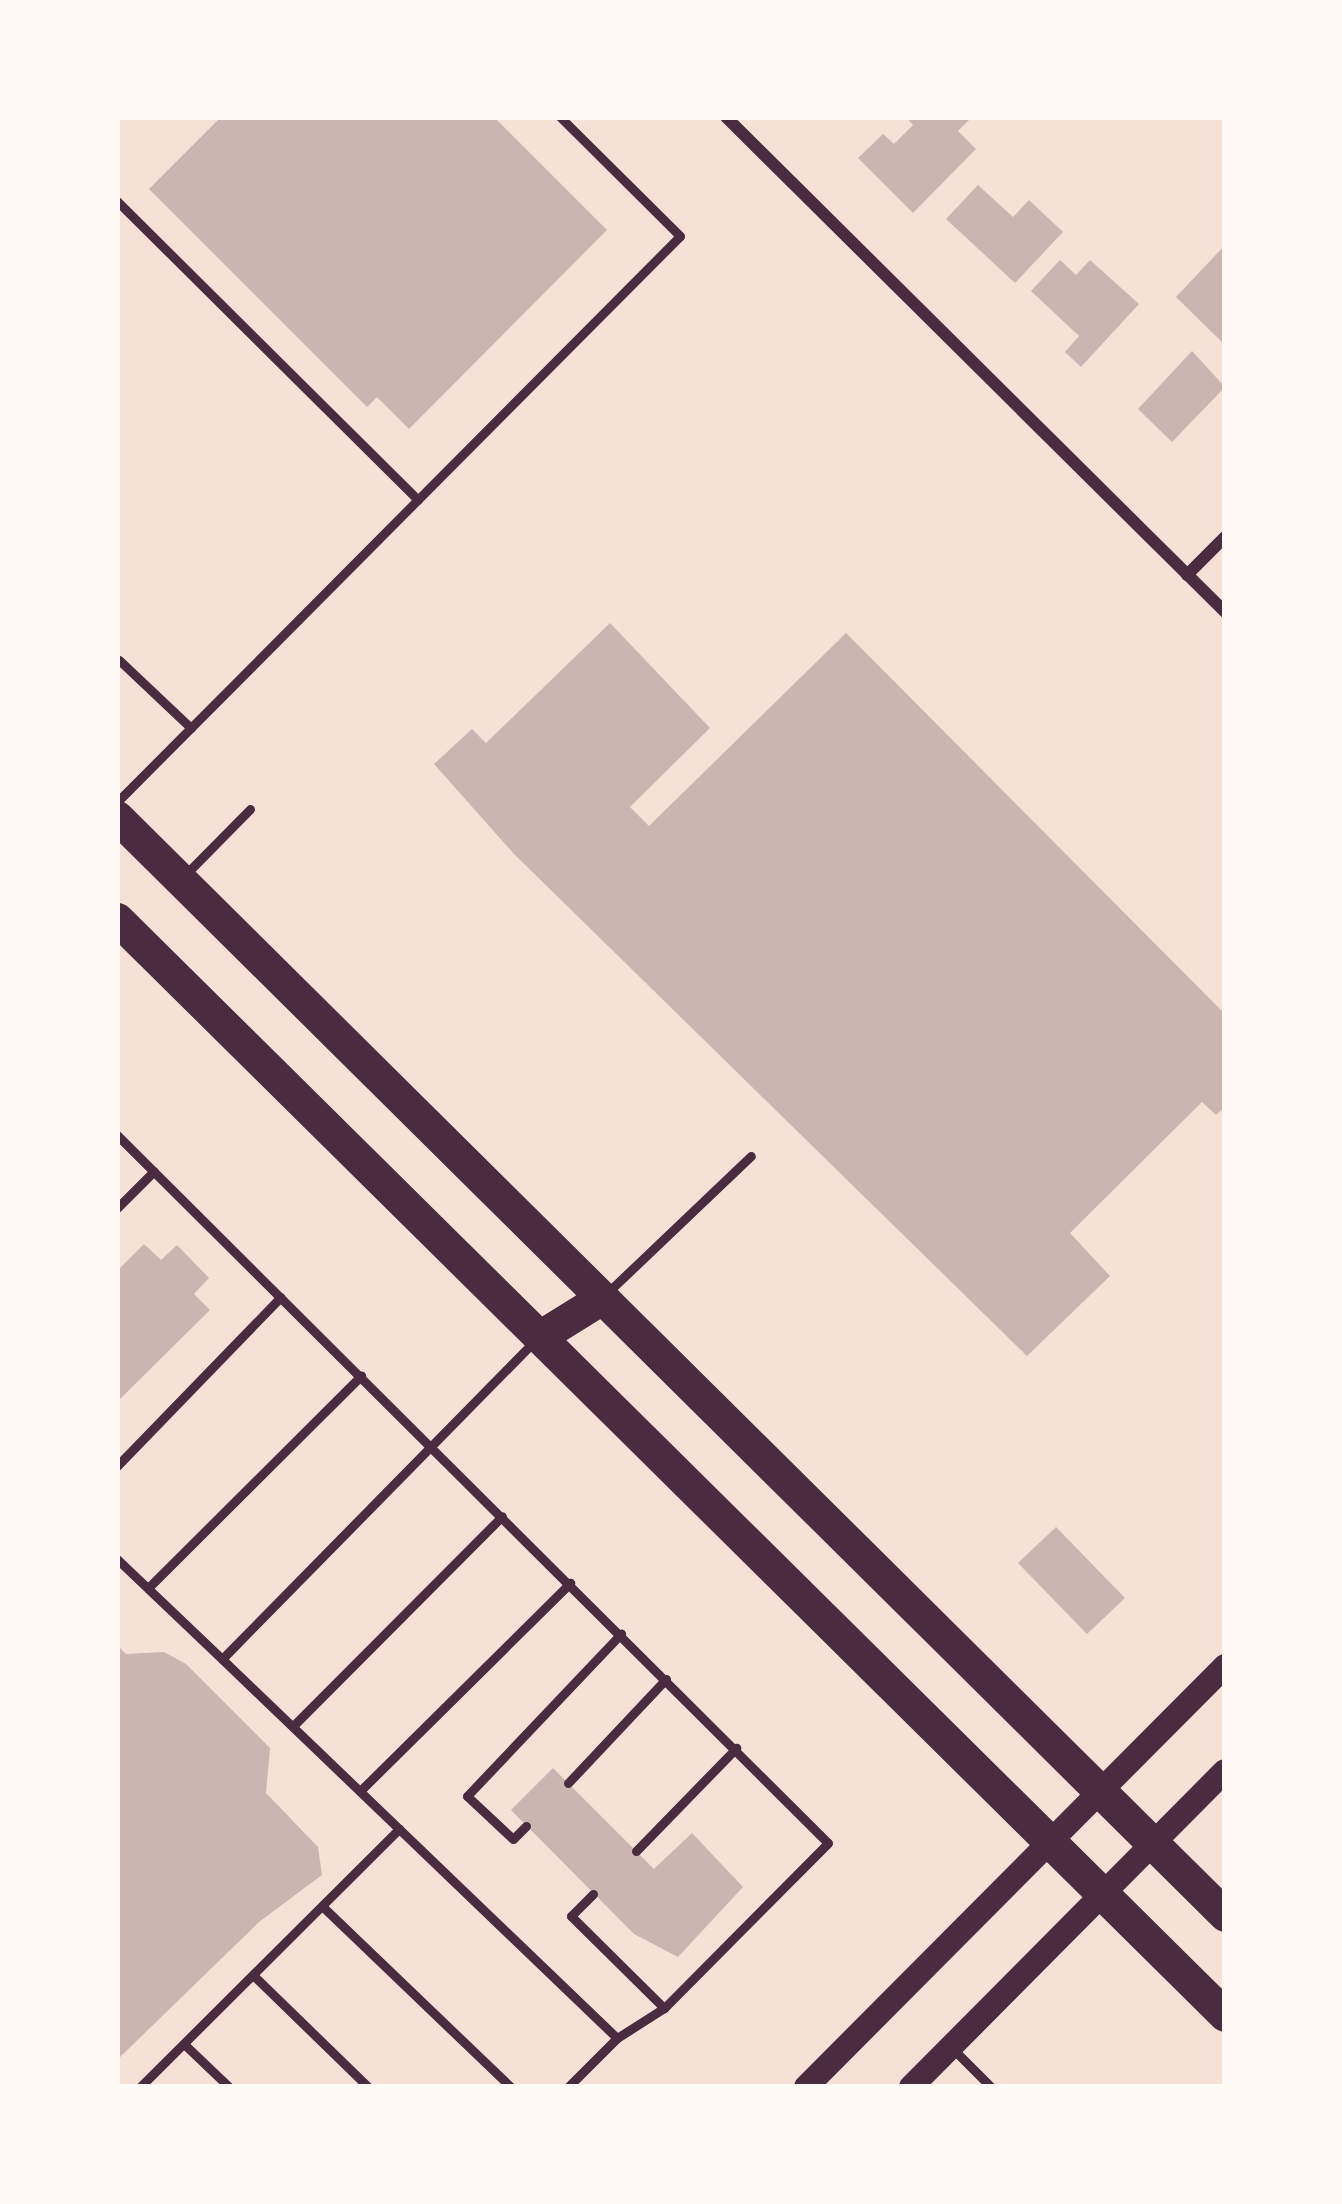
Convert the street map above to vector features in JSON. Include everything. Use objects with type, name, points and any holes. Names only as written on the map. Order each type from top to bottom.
[{"type":"highway","points":[[117,817],[1225,1915]]},
{"type":"highway","points":[[117,920],[1225,2015]]},
{"type":"highway","points":[[539,1337],[602,1298]]},
{"type":"main road","points":[[806,2087],[1225,1666]]},
{"type":"main road","points":[[910,2087],[1225,1772]]},
{"type":"street","points":[[733,119],[1225,612]]},
{"type":"street","points":[[1187,575],[1225,537]]},
{"type":"lane","points":[[117,802],[680,236],[560,117]]},
{"type":"lane","points":[[117,201],[418,500]]},
{"type":"lane","points":[[119,660],[191,728]]},
{"type":"lane","points":[[181,880],[250,809]]},
{"type":"lane","points":[[117,1135],[828,1843],[664,2008],[616,2038],[568,2087]]},
{"type":"lane","points":[[602,1298],[751,1156]]},
{"type":"lane","points":[[117,1208],[154,1171]]},
{"type":"lane","points":[[117,1466],[281,1297]]},
{"type":"lane","points":[[222,1659],[539,1337]]},
{"type":"lane","points":[[148,1588],[361,1376]]},
{"type":"lane","points":[[117,1443],[129,1454]]},
{"type":"lane","points":[[292,1726],[502,1516]]},
{"type":"lane","points":[[117,1559],[616,2038]]},
{"type":"lane","points":[[360,1791],[570,1583]]},
{"type":"lane","points":[[526,1826],[513,1839],[467,1796],[621,1634]]},
{"type":"lane","points":[[568,1783],[667,1679]]},
{"type":"lane","points":[[636,1851],[736,1748]]},
{"type":"lane","points":[[140,2087],[399,1829]]},
{"type":"lane","points":[[593,1894],[571,1916],[664,2008]]},
{"type":"lane","points":[[322,1906],[511,2087]]},
{"type":"lane","points":[[253,1975],[368,2087]]},
{"type":"lane","points":[[184,2044],[229,2087]]},
{"type":"lane","points":[[950,2047],[992,2087]]},
{"type":"building","points":[[221,117],[494,117],[607,230],[409,429],[377,397],[367,407],[149,189]]},
{"type":"building","points":[[906,117],[972,117],[958,131],[976,149],[913,213],[858,158],[883,134],[894,144],[913,125]]},
{"type":"building","points":[[978,185],[1013,217],[1029,200],[1063,232],[1015,283],[946,219]]},
{"type":"building","points":[[1225,245],[1225,345],[1176,297]]},
{"type":"building","points":[[1060,260],[1076,275],[1090,260],[1139,304],[1081,367],[1065,352],[1079,336],[1031,291]]},
{"type":"building","points":[[1192,351],[1225,387],[1172,442],[1138,409]]},
{"type":"building","points":[[610,623],[710,728],[630,807],[649,826],[846,633],[1225,1014],[1225,1107],[1216,1115],[1202,1102],[1070,1233],[1110,1276],[1027,1356],[513,853],[434,764],[472,729],[486,743]]},
{"type":"building","points":[[144,1244],[161,1260],[177,1245],[209,1278],[194,1294],[210,1310],[117,1402],[117,1271]]},
{"type":"building","points":[[1056,1527],[1125,1598],[1087,1634],[1018,1563]]},
{"type":"building","points":[[117,1645],[126,1654],[164,1652],[186,1664],[270,1748],[266,1793],[318,1847],[322,1875],[259,1922],[117,2060]]},
{"type":"building","points":[[553,1768],[654,1869],[692,1833],[743,1887],[678,1957],[634,1934],[511,1810]]}]
